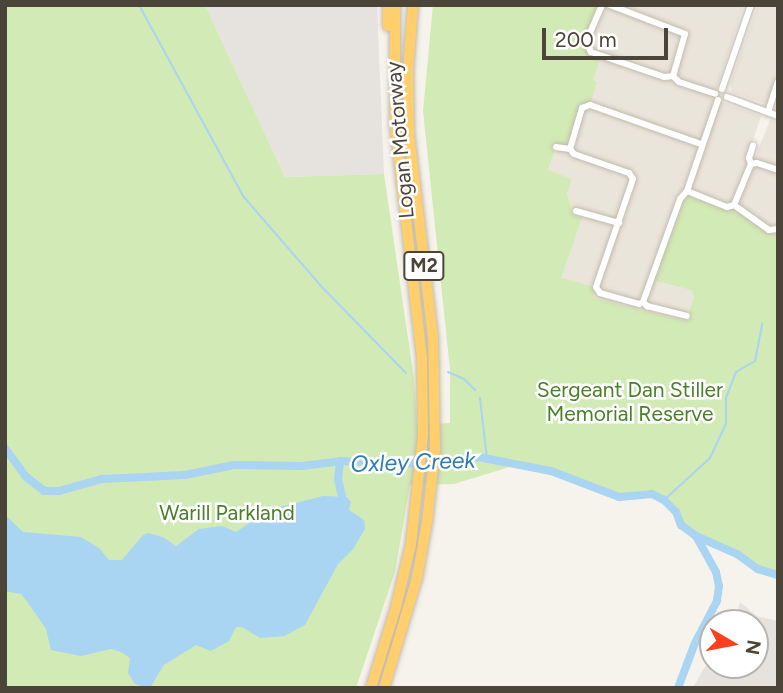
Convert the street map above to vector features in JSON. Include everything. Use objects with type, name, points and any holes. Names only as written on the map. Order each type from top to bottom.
[{"type":"highway","points":[[388,5],[389,55],[393,65]]},
{"type":"highway","name":"Logan Motorway","points":[[371,688],[399,597],[419,486],[423,422],[422,358],[397,152],[393,65],[395,5]]},
{"type":"highway","name":"Logan Motorway","points":[[384,688],[416,578],[432,486],[436,423],[433,338],[409,133],[408,71],[413,5]]},
{"type":"street","points":[[602,5],[598,9],[586,48],[664,77],[673,76]]},
{"type":"street","points":[[610,5],[631,9],[685,34],[673,76]]},
{"type":"street","points":[[643,302],[680,199],[687,191],[717,97],[751,5]]},
{"type":"street","points":[[673,76],[679,82],[717,97],[727,97],[778,116]]},
{"type":"street","points":[[768,112],[778,82]]},
{"type":"street","points":[[722,89],[727,97]]},
{"type":"street","points":[[570,149],[582,108],[590,105],[701,144]]},
{"type":"street","points":[[734,205],[751,164],[749,158],[753,146]]},
{"type":"street","points":[[556,147],[570,149],[574,154],[629,173],[633,179],[596,287],[600,293],[639,304],[643,302]]},
{"type":"street","points":[[751,164],[757,163],[778,170]]},
{"type":"street","points":[[687,191],[727,207],[734,205]]},
{"type":"street","points":[[734,205],[769,230],[778,229]]},
{"type":"street","points":[[576,211],[619,223]]},
{"type":"street","points":[[643,302],[647,306],[687,316]]},
{"type":"shaded area","points":[[205,5],[377,5],[384,174],[285,177]]},
{"type":"shaded area","points":[[602,5],[744,5],[713,99],[761,116],[748,156],[755,158],[770,120],[778,122],[778,235],[776,230],[653,280],[691,290],[694,297],[687,322],[592,298],[596,287],[560,279],[582,218],[573,215],[567,193],[571,179],[548,171],[556,147],[570,143],[597,82],[593,80],[586,48]]},
{"type":"shaded area","points":[[758,5],[778,5],[778,108],[732,92],[730,84]]},
{"type":"shaded area","points":[[740,602],[748,609],[738,609]]},
{"type":"shaded area","points":[[769,619],[778,621],[778,688],[693,688],[699,677],[769,679]]},
{"type":"green space","points":[[5,5],[205,5],[285,177],[384,174],[414,379],[417,425],[450,423],[450,370],[423,111],[433,5],[602,5],[586,48],[601,55],[593,80],[597,82],[590,105],[586,105],[570,149],[556,148],[548,170],[572,179],[567,193],[573,215],[582,218],[561,278],[596,287],[593,298],[686,321],[694,297],[691,290],[652,280],[680,199],[687,191],[727,207],[734,205],[769,230],[776,230],[778,575],[758,569],[737,554],[696,536],[681,525],[676,512],[664,500],[652,494],[619,497],[551,471],[519,464],[454,484],[410,485],[395,572],[356,688],[5,688]]},
{"type":"water","points":[[323,496],[347,497],[351,502],[349,510],[364,520],[365,529],[353,549],[338,564],[305,625],[284,636],[260,638],[242,627],[236,627],[229,641],[211,651],[196,645],[164,665],[147,688],[135,684],[128,673],[130,658],[121,652],[111,649],[81,656],[51,650],[46,629],[21,594],[5,591],[5,515],[23,532],[81,537],[99,548],[109,560],[122,560],[143,535],[148,533],[163,537],[176,546],[199,529],[222,526],[236,532],[268,510]]},
{"type":"waterway","points":[[139,5],[243,196],[320,285],[406,373]]},
{"type":"waterway","points":[[664,500],[710,458],[726,424],[726,398],[736,372],[755,361],[762,324]]},
{"type":"waterway","points":[[448,372],[464,379],[475,390]]},
{"type":"waterway","points":[[480,398],[487,459]]},
{"type":"waterway","name":"Oxley Creek","points":[[5,448],[25,476],[44,491],[59,491],[102,479],[185,475],[234,465],[302,466],[340,461],[430,464],[478,457],[551,471],[619,497],[652,494],[664,500],[676,512],[681,525],[696,536],[716,572],[719,586],[717,601],[695,643],[678,688]]},
{"type":"waterway","points":[[340,461],[338,479],[342,496]]},
{"type":"waterway","points":[[696,536],[737,554],[758,569],[778,575]]},
{"type":"park label","name":"Sergeant Dan Stiller Memorial Reserve","points":[[630,402]]},
{"type":"park label","name":"Warill Parkland","points":[[227,513]]}]
